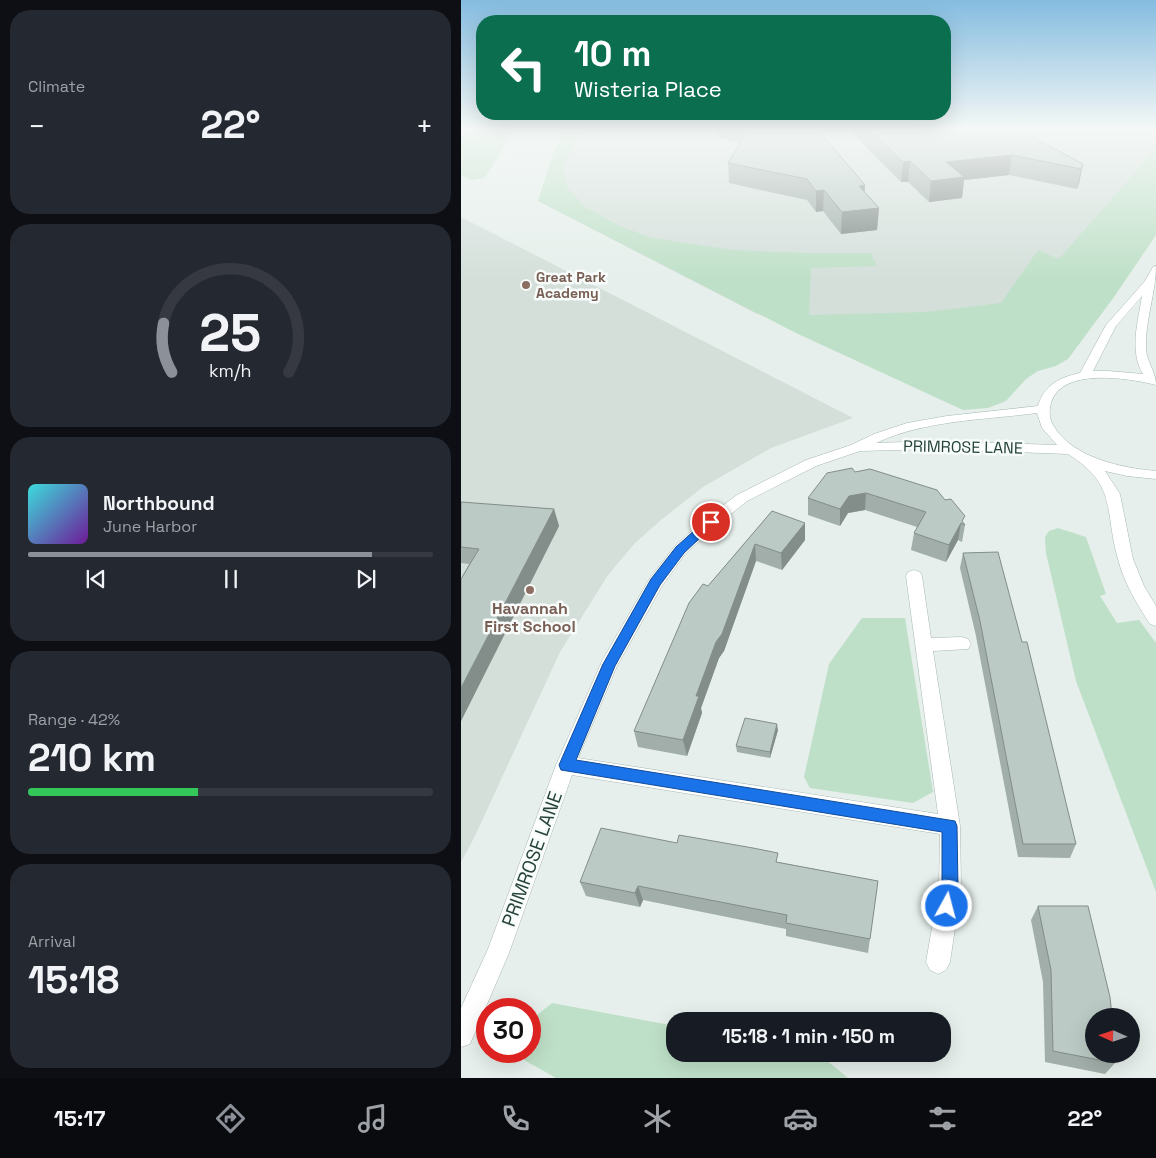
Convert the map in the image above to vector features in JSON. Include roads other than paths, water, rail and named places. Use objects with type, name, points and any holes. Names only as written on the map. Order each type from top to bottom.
[{"type":"street","points":[[1085,376],[1111,325],[1149,282],[1156,269]]},
{"type":"street","points":[[1149,282],[1140,357],[1154,381]]},
{"type":"street","points":[[1154,381],[1117,374],[1085,376],[1059,384],[1045,400],[1043,409],[1044,419],[1049,430],[1070,450],[1085,458],[1122,471],[1156,474]]},
{"type":"street","name":"PRIMROSE LANE","points":[[461,1035],[498,953],[566,765],[609,664],[656,582],[680,550],[711,522],[742,498],[811,462],[856,448],[879,437],[907,428],[947,420],[1043,409]]},
{"type":"street","name":"PRIMROSE LANE","points":[[856,448],[934,445],[1070,450]]},
{"type":"street","points":[[1085,458],[1101,474],[1114,495],[1118,505],[1123,550],[1130,573],[1156,620]]},
{"type":"street","points":[[914,576],[950,826],[950,888],[938,962]]},
{"type":"street","points":[[925,645],[962,644]]},
{"type":"street","points":[[566,765],[950,826]]},
{"type":"place","name":"Great Park Academy","points":[[526,285]]},
{"type":"place","name":"Havannah First School","points":[[530,590]]}]
